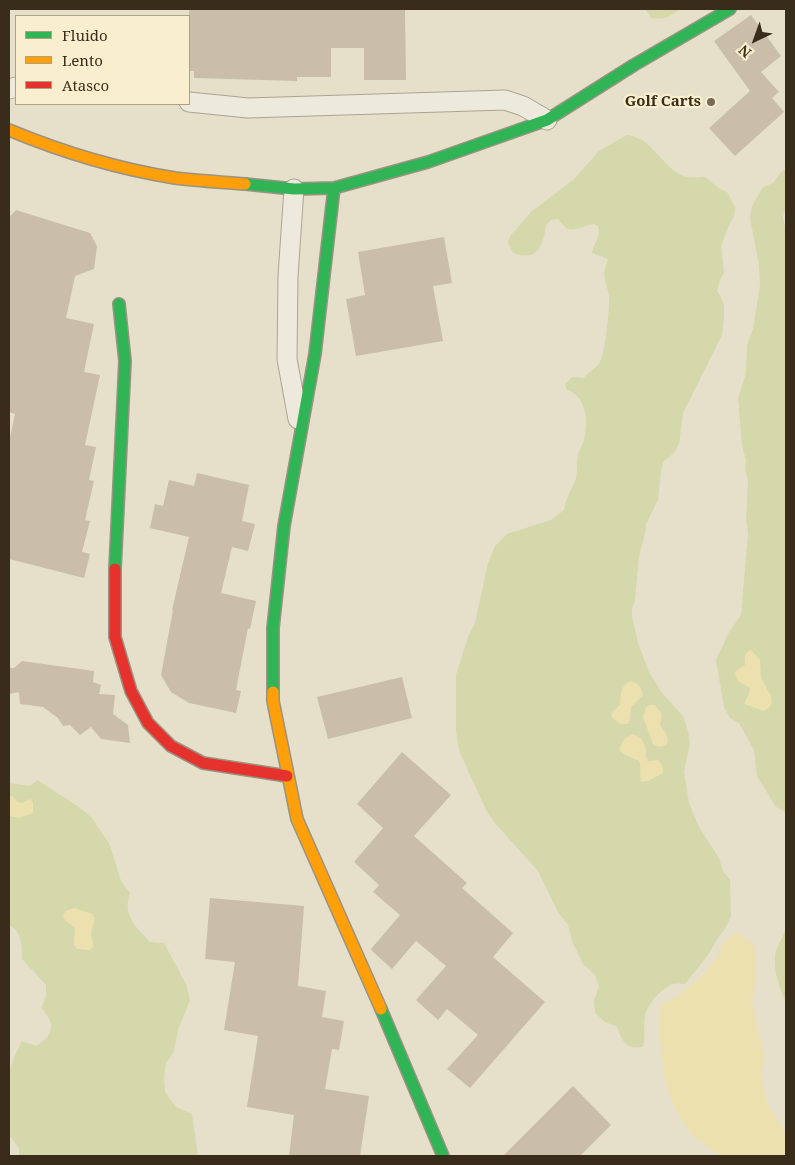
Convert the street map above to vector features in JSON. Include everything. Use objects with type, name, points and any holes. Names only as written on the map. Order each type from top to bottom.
[{"type":"street","points":[[9,130],[45,145],[115,166],[176,178],[294,189],[334,188],[428,162],[547,120],[634,65],[730,9]]},
{"type":"street","points":[[190,102],[248,108],[505,100],[524,106],[547,120]]},
{"type":"street","points":[[334,188],[315,354],[284,526],[273,628],[273,701],[297,819],[443,1156]]},
{"type":"street","points":[[294,189],[288,276],[287,359],[300,433]]},
{"type":"street","points":[[118,304],[125,361],[115,574],[115,637],[131,691],[148,723],[171,746],[203,763],[287,776]]},
{"type":"green space","points":[[645,9],[680,9],[670,16],[660,19],[651,18]]},
{"type":"green space","points":[[627,135],[635,137],[650,146],[674,171],[681,175],[705,177],[727,192],[735,207],[734,217],[721,246],[724,273],[717,291],[724,305],[722,335],[683,413],[679,444],[674,453],[663,462],[658,500],[646,524],[639,556],[635,600],[632,609],[638,643],[649,672],[662,693],[683,716],[688,731],[690,744],[684,771],[689,803],[699,827],[719,858],[723,871],[730,880],[731,916],[708,955],[685,984],[669,986],[652,1002],[645,1016],[643,1047],[637,1048],[625,1043],[616,1026],[605,1022],[595,1013],[594,1000],[599,987],[595,975],[583,964],[572,941],[568,925],[558,912],[538,871],[494,822],[486,810],[459,751],[456,730],[456,675],[468,637],[475,623],[488,563],[495,546],[507,534],[551,520],[564,510],[576,478],[578,454],[583,444],[586,428],[583,405],[579,398],[566,389],[565,384],[572,377],[584,378],[600,362],[604,350],[608,319],[609,296],[604,274],[608,259],[592,253],[598,236],[598,226],[594,224],[568,229],[558,219],[551,220],[546,225],[541,245],[534,254],[521,255],[513,253],[508,242],[510,236],[531,212],[574,179],[599,151]]},
{"type":"green space","points":[[785,169],[786,205],[783,217],[786,232],[786,812],[776,807],[757,776],[754,750],[739,723],[730,718],[724,707],[716,660],[729,632],[741,615],[748,534],[746,518],[748,480],[745,470],[746,460],[742,446],[738,398],[746,373],[747,345],[753,329],[760,285],[759,265],[750,218],[752,206],[763,187],[773,183]]},
{"type":"green space","points":[[37,780],[79,807],[92,818],[110,845],[121,881],[130,893],[128,908],[132,920],[150,942],[164,943],[186,984],[190,1000],[178,1030],[174,1051],[166,1063],[164,1078],[165,1092],[176,1107],[192,1114],[198,1156],[19,1156],[19,1148],[9,1135],[9,1073],[15,1055],[22,1041],[36,1046],[46,1038],[51,1029],[49,1019],[41,1008],[46,997],[46,985],[22,959],[19,935],[9,925],[9,783],[30,786]]},
{"type":"green space","points":[[786,929],[786,1002],[779,984],[775,957]]},
{"type":"sand","points":[[751,650],[760,660],[761,678],[771,696],[772,702],[769,708],[764,711],[744,704],[750,688],[738,681],[735,673],[745,665],[746,654]]},
{"type":"sand","points":[[631,681],[639,686],[643,695],[631,707],[628,724],[621,724],[612,718],[611,713],[620,705],[623,688]]},
{"type":"sand","points":[[655,705],[662,714],[660,725],[667,737],[667,745],[656,746],[653,744],[643,717],[646,707]]},
{"type":"sand","points":[[633,734],[642,739],[646,750],[646,758],[649,761],[658,760],[662,766],[663,773],[648,781],[641,782],[639,761],[623,754],[619,749],[624,739]]},
{"type":"sand","points":[[9,796],[13,796],[17,802],[22,803],[30,799],[33,802],[33,813],[19,818],[9,816]]},
{"type":"sand","points":[[75,908],[92,914],[95,918],[91,934],[94,946],[90,950],[77,949],[74,945],[75,928],[63,916],[65,911]]},
{"type":"sand","points":[[737,932],[754,946],[756,971],[752,1003],[764,1056],[761,1077],[768,1106],[782,1127],[786,1137],[786,1156],[721,1156],[691,1134],[674,1107],[665,1079],[659,1029],[661,1005],[677,997],[706,972],[717,958],[723,943]]},
{"type":"building","points":[[189,9],[405,9],[406,80],[364,80],[364,48],[331,48],[331,77],[297,77],[297,81],[194,78],[194,71],[190,71]]},
{"type":"building","points":[[751,15],[781,56],[761,72],[779,92],[772,98],[784,112],[735,156],[709,128],[750,91],[714,41]]},
{"type":"building","points":[[16,210],[90,233],[97,246],[94,269],[75,276],[66,318],[94,324],[84,372],[100,375],[85,445],[96,447],[89,480],[94,481],[85,520],[90,521],[82,552],[90,554],[84,578],[9,559],[9,442],[15,414],[9,412],[9,217]]},
{"type":"building","points":[[444,237],[452,283],[433,286],[443,341],[356,356],[346,299],[365,295],[358,252]]},
{"type":"building","points":[[197,473],[249,485],[242,521],[255,524],[248,551],[232,547],[221,593],[256,601],[250,629],[248,628],[236,690],[241,691],[236,713],[189,703],[171,692],[161,675],[172,610],[189,537],[150,528],[155,504],[163,506],[169,480],[194,486]]},
{"type":"building","points":[[22,661],[94,671],[93,682],[101,685],[99,694],[115,695],[113,714],[128,725],[130,743],[101,739],[91,727],[80,735],[70,725],[63,726],[58,718],[43,707],[20,704],[19,692],[9,694],[9,668],[14,668]]},
{"type":"building","points":[[402,677],[412,718],[328,739],[317,697]]},
{"type":"building","points":[[402,752],[451,795],[414,836],[467,883],[462,888],[513,933],[493,957],[545,1002],[470,1088],[447,1069],[478,1035],[447,1009],[438,1020],[416,1000],[446,966],[416,941],[392,969],[371,949],[400,915],[373,892],[379,885],[354,862],[383,828],[357,804]]},
{"type":"building","points":[[210,898],[304,906],[298,986],[326,991],[322,1017],[344,1021],[339,1050],[332,1049],[325,1089],[369,1096],[360,1156],[289,1156],[294,1115],[247,1107],[258,1036],[224,1030],[235,962],[205,959]]},
{"type":"building","points":[[573,1086],[611,1125],[580,1156],[503,1156]]},
{"type":"traffic: fast","points":[[245,184],[294,189],[334,188],[428,162],[547,120],[634,65],[730,9]]},
{"type":"traffic: fast","points":[[273,692],[273,628],[284,526],[315,354],[334,188]]},
{"type":"traffic: fast","points":[[115,569],[125,361],[119,304]]},
{"type":"traffic: fast","points":[[381,1009],[443,1156]]},
{"type":"traffic: slow","points":[[9,130],[49,146],[132,170],[175,178],[245,184]]},
{"type":"traffic: slow","points":[[273,692],[273,701],[297,819],[381,1009]]},
{"type":"traffic: jam","points":[[115,569],[115,637],[131,691],[148,723],[171,746],[203,763],[287,776]]},
{"type":"place","name":"Golf Carts","points":[[711,102]]}]
